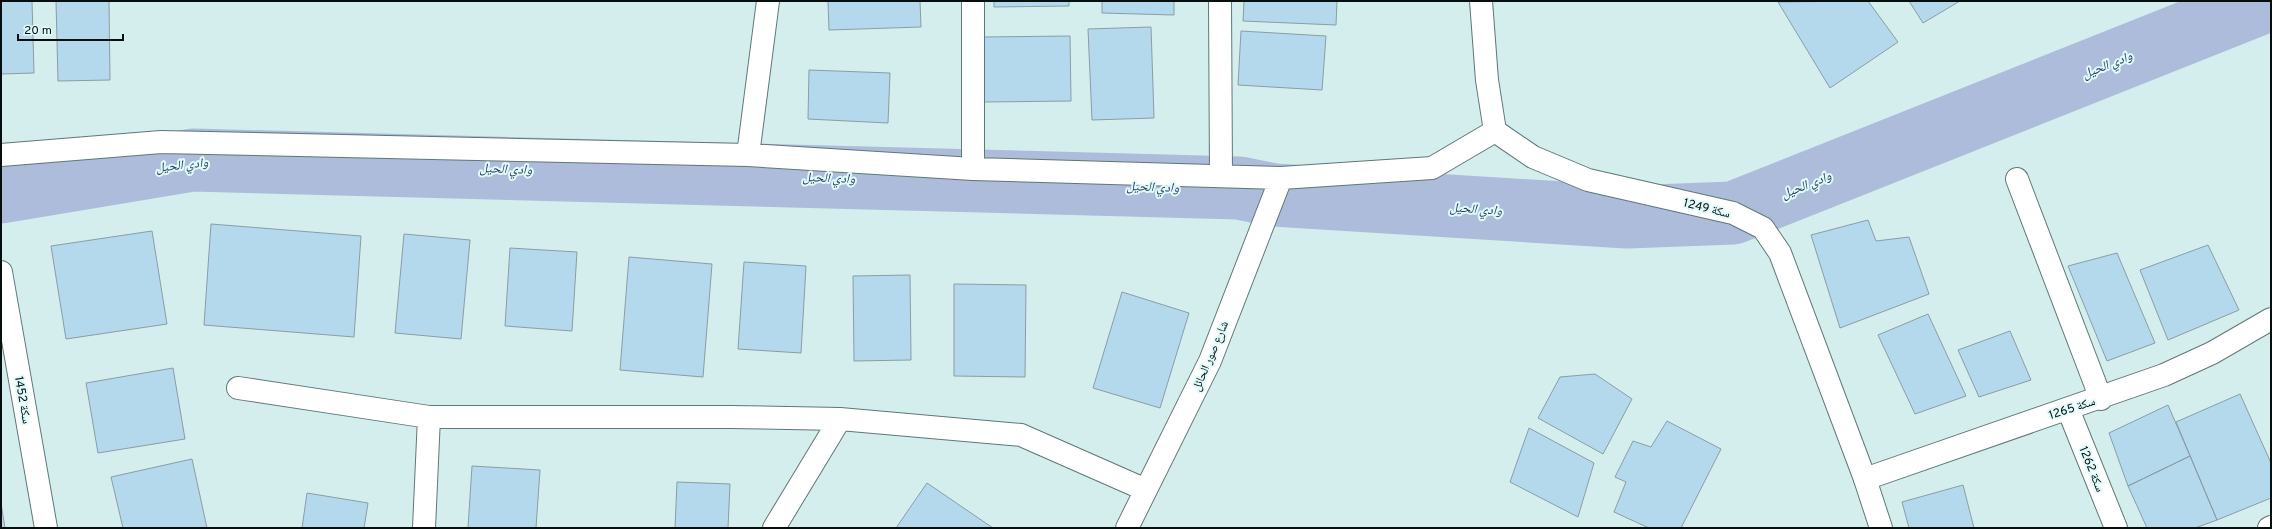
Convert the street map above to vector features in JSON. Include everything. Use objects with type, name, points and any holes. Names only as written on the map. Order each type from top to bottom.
[{"type":"street","points":[[748,155],[768,1]]},
{"type":"street","points":[[973,1],[973,169]]},
{"type":"street","points":[[1220,1],[1221,176]]},
{"type":"street","points":[[1,155],[161,142],[748,155],[973,169],[1281,178],[1432,168],[1495,132],[1487,80],[1481,1]]},
{"type":"street","name":"سكة 1249","points":[[1495,132],[1532,157],[1588,180],[1734,213],[1763,228],[1780,253],[1865,479],[1881,528]]},
{"type":"street","name":"شارع صور الحائل","points":[[1127,528],[1210,361],[1281,178]]},
{"type":"street","points":[[2017,179],[2101,399]]},
{"type":"street","name":"سكة 1452","points":[[1,272],[46,528]]},
{"type":"street","name":"سكة 1265","points":[[1865,479],[2101,399],[2164,375],[2205,356],[2271,319]]},
{"type":"street","points":[[238,388],[429,417],[731,416],[840,419],[1021,435],[1146,490]]},
{"type":"street","name":"سكة 1262","points":[[2068,410],[2116,528]]},
{"type":"street","points":[[424,528],[429,417]]},
{"type":"street","points":[[774,528],[840,419]]},
{"type":"building","points":[[1,1],[32,1],[34,73],[1,74]]},
{"type":"building","points":[[56,1],[109,1],[110,80],[58,81]]},
{"type":"building","points":[[828,1],[920,1],[921,27],[829,30]]},
{"type":"building","points":[[994,1],[1069,1],[1069,6],[994,7]]},
{"type":"building","points":[[1102,1],[1174,1],[1174,15],[1102,13]]},
{"type":"building","points":[[1244,1],[1337,1],[1336,25],[1243,21]]},
{"type":"building","points":[[1868,1],[1898,42],[1830,88],[1778,2]]},
{"type":"building","points":[[1909,1],[1960,1],[1923,23]]},
{"type":"building","points":[[1151,27],[1154,118],[1092,120],[1088,29]]},
{"type":"building","points":[[1241,31],[1326,36],[1322,90],[1238,85]]},
{"type":"building","points":[[1070,36],[1071,101],[984,102],[983,37]]},
{"type":"building","points":[[809,70],[890,73],[888,123],[808,119]]},
{"type":"building","points":[[1868,220],[1876,241],[1909,237],[1929,294],[1840,328],[1811,235]]},
{"type":"building","points":[[211,224],[361,236],[354,337],[204,325]]},
{"type":"building","points":[[152,231],[167,324],[66,339],[51,246]]},
{"type":"building","points":[[404,234],[470,240],[461,339],[395,333]]},
{"type":"building","points":[[2208,245],[2239,310],[2168,340],[2140,270]]},
{"type":"building","points":[[510,248],[577,252],[572,331],[505,326]]},
{"type":"building","points":[[2117,253],[2155,343],[2107,361],[2068,266]]},
{"type":"building","points":[[629,257],[712,264],[703,377],[620,370]]},
{"type":"building","points":[[744,262],[806,266],[801,353],[738,349]]},
{"type":"building","points":[[910,275],[911,360],[854,361],[853,276]]},
{"type":"building","points":[[954,284],[1026,285],[1025,377],[954,376]]},
{"type":"building","points":[[1122,292],[1189,313],[1160,408],[1093,388]]},
{"type":"building","points":[[1928,314],[1966,396],[1915,414],[1878,335]]},
{"type":"building","points":[[2010,331],[2031,380],[1979,397],[1958,350]]},
{"type":"building","points":[[173,368],[185,439],[98,453],[86,383]]},
{"type":"building","points":[[1595,374],[1632,399],[1603,454],[1538,418],[1560,377]]},
{"type":"building","points":[[2240,394],[2271,463],[2271,498],[2217,520],[2176,422]]},
{"type":"building","points":[[2168,405],[2190,456],[2128,486],[2109,433]]},
{"type":"building","points":[[1667,421],[1721,449],[1681,528],[1649,528],[1614,512],[1626,482],[1615,477],[1633,441],[1651,447]]},
{"type":"building","points":[[1529,428],[1594,463],[1578,517],[1510,482]]},
{"type":"building","points":[[2190,456],[2217,520],[2195,528],[2147,528],[2128,486]]},
{"type":"building","points":[[192,459],[207,528],[123,528],[111,477]]},
{"type":"building","points":[[472,466],[540,470],[536,528],[468,528]]},
{"type":"building","points":[[677,482],[730,484],[728,528],[675,528]]},
{"type":"building","points":[[927,483],[993,528],[896,528]]},
{"type":"building","points":[[1963,485],[1974,528],[1909,528],[1902,502]]},
{"type":"building","points":[[307,493],[368,503],[364,528],[302,528]]},
{"type":"building","points":[[1,503],[5,528],[1,528]]},
{"type":"waterway","name":"وادي الحيل","points":[[1,192],[193,160],[1239,188],[1274,195],[1627,217],[1733,213],[2266,1]]}]
